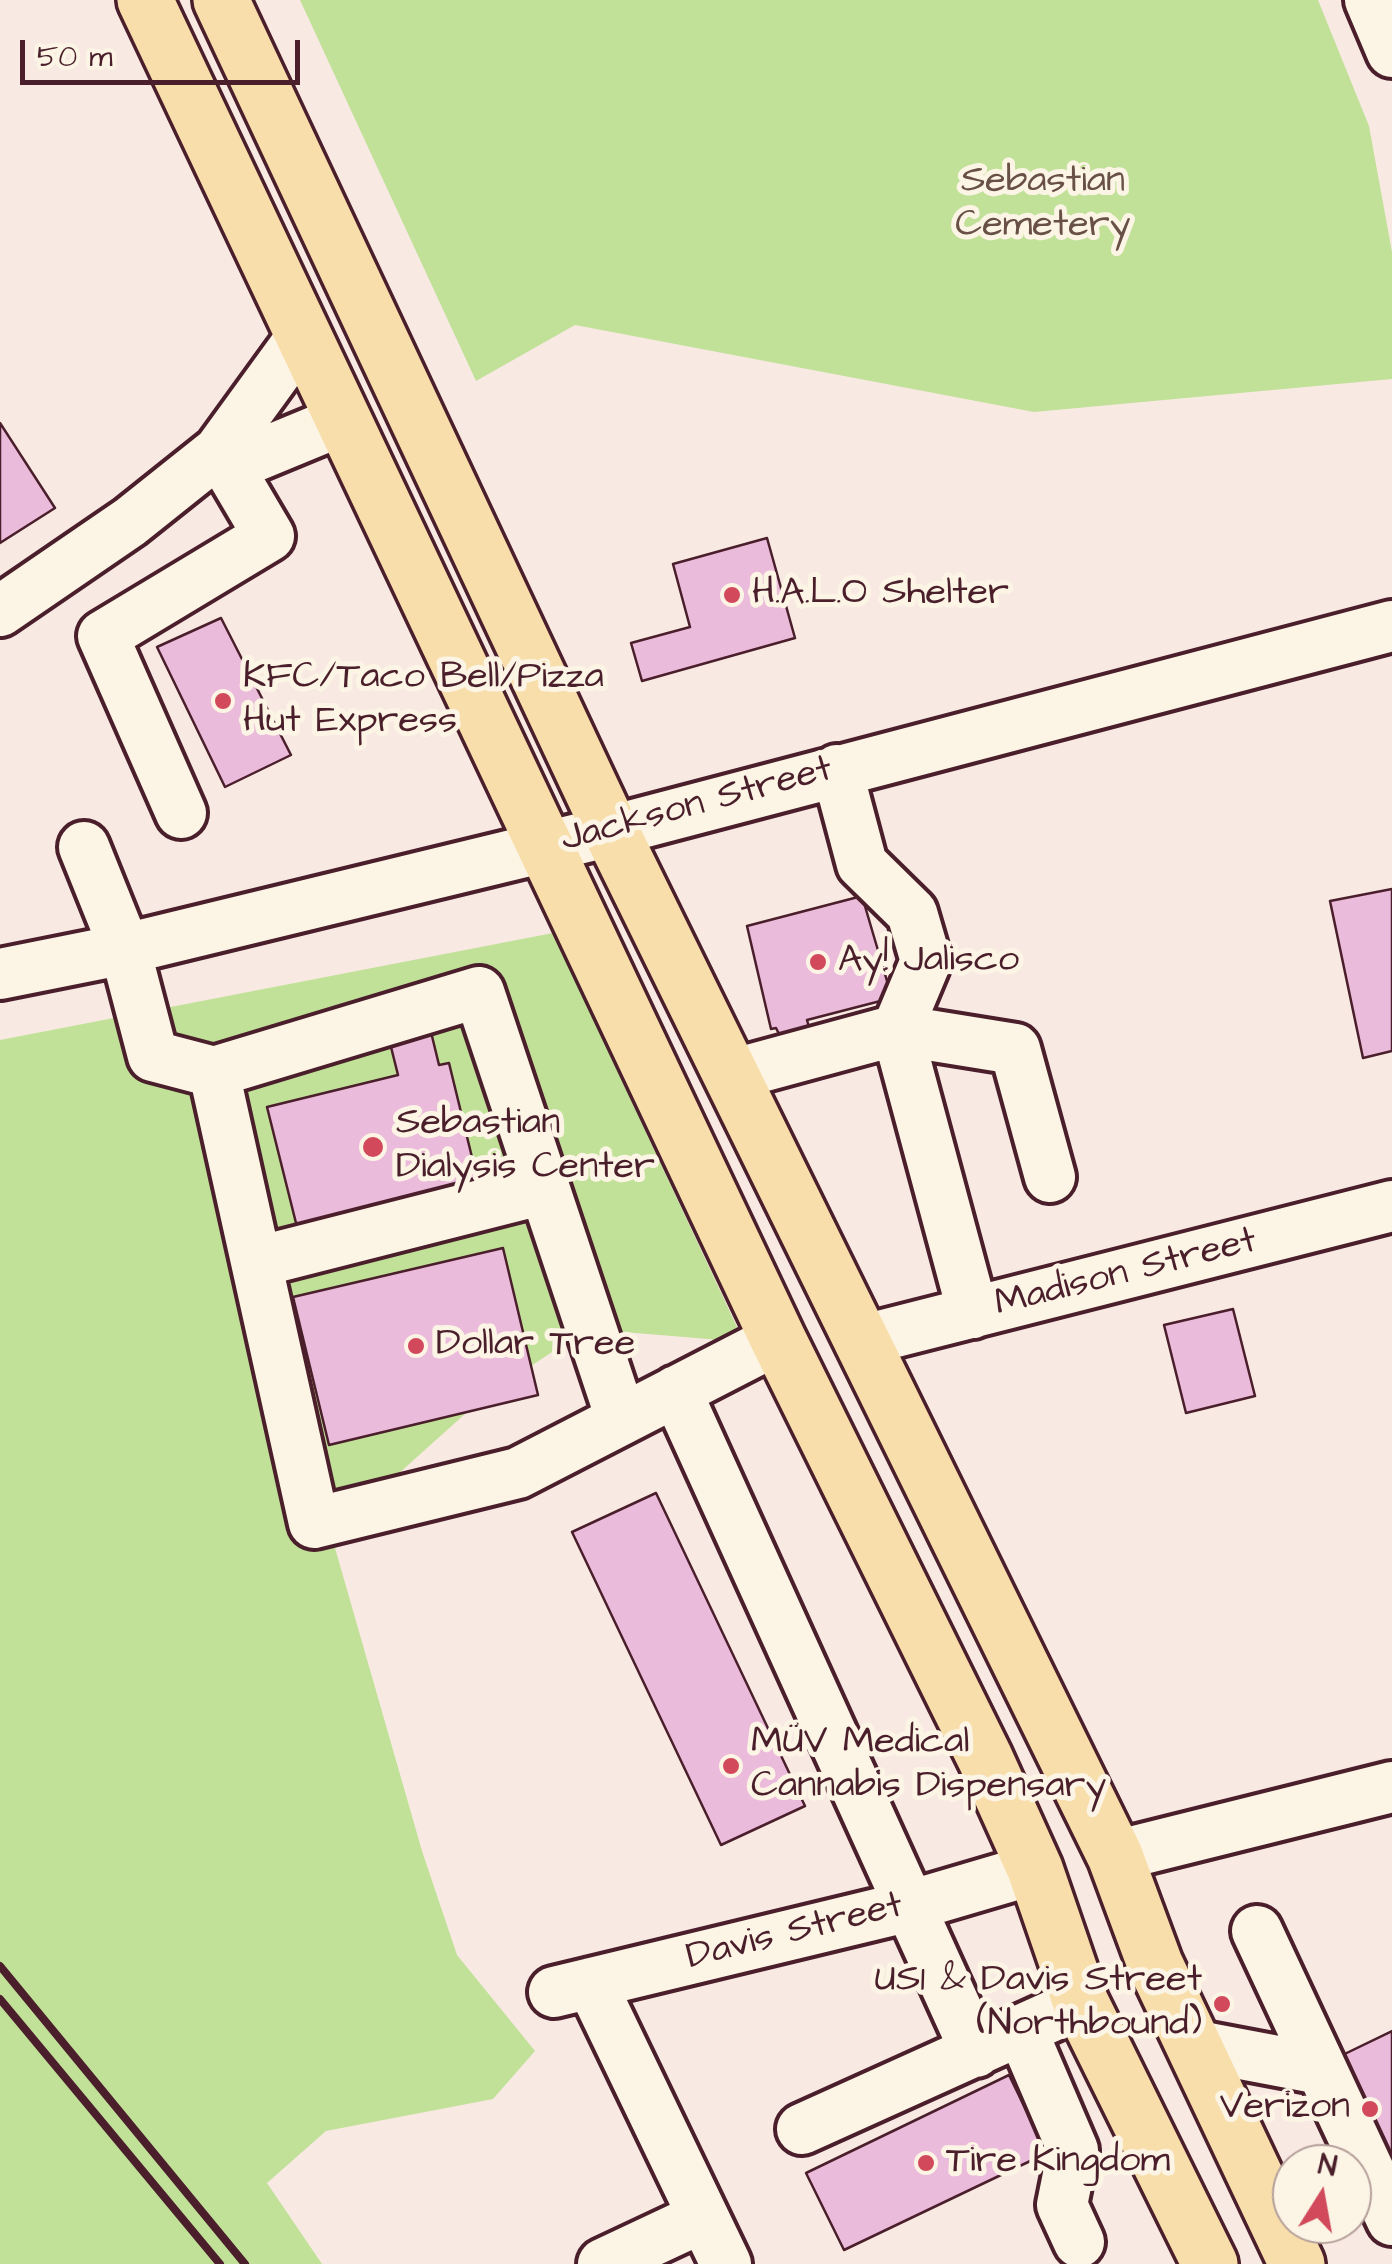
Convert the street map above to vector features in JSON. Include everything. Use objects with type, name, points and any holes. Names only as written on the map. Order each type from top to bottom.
[{"type":"main road","points":[[145,0],[778,1339],[985,1758],[1035,1869],[1082,2003],[1210,2264]]},
{"type":"main road","points":[[220,0],[611,831],[1114,1856],[1155,1964],[1297,2264]]},
{"type":"main road","points":[[985,1758],[1063,1832],[1114,1856]]},
{"type":"main road","points":[[1035,1869],[1155,1964]]},
{"type":"street","points":[[1370,0],[1392,52]]},
{"type":"street","points":[[0,611],[130,522],[219,451],[304,334]]},
{"type":"street","points":[[219,451],[251,458],[343,420]]},
{"type":"street","points":[[181,812],[104,636],[269,536],[219,451]]},
{"type":"street","name":"Jackson Street","points":[[0,974],[126,949],[611,831],[1392,626]]},
{"type":"street","points":[[837,770],[862,864],[912,913],[926,961],[897,1030],[973,1313]]},
{"type":"street","points":[[84,847],[126,949],[153,1056],[214,1072],[478,992],[620,1418]]},
{"type":"street","points":[[730,1075],[897,1030],[1015,1049],[1050,1177]]},
{"type":"street","points":[[214,1072],[314,1524],[518,1473],[778,1339]]},
{"type":"street","points":[[256,1262],[544,1189]]},
{"type":"street","name":"Madison Street","points":[[860,1340],[1392,1206]]},
{"type":"street","points":[[676,1392],[906,1907],[976,2052]]},
{"type":"street","points":[[1114,1856],[1392,1787]]},
{"type":"street","name":"Davis Street","points":[[704,2218],[572,1987],[906,1907],[1035,1869]]},
{"type":"street","points":[[1257,1931],[1392,2220]]},
{"type":"street","points":[[802,2129],[1082,2003]]},
{"type":"street","points":[[1022,2031],[1072,2150],[1062,2205],[1080,2242]]},
{"type":"street","points":[[1193,2044],[1320,2069]]},
{"type":"street","points":[[603,2264],[704,2218],[726,2264]]},
{"type":"street","points":[[1383,2264],[1392,2245]]},
{"type":"green space","name":"Sebastian Cemetery","points":[[300,0],[1318,0],[1369,126],[1392,252],[1392,379],[1034,412],[575,325],[476,381]]},
{"type":"green space","points":[[553,933],[744,1342],[587,1329],[484,1397],[331,1534],[422,1851],[457,1955],[535,2051],[493,2099],[326,2131],[267,2183],[322,2264],[0,2264],[0,1040]]},
{"type":"building","points":[[0,423],[55,508],[0,543]]},
{"type":"building","name":"H.A.L.O Shelter","points":[[767,538],[795,638],[642,681],[631,643],[690,627],[673,564]]},
{"type":"building","name":"KFC/Taco Bell/Pizza Hut Express","points":[[221,618],[291,755],[225,787],[157,647]]},
{"type":"building","points":[[1392,889],[1392,1051],[1363,1058],[1330,901]]},
{"type":"building","name":"Ay! Jalisco","points":[[862,896],[892,998],[807,1020],[809,1027],[779,1034],[776,1028],[771,1029],[747,926]]},
{"type":"building","name":"Sebastian Dialysis Center","points":[[431,1032],[439,1065],[449,1063],[479,1186],[298,1231],[267,1107],[398,1075],[390,1043]]},
{"type":"building","name":"Dollar Tree","points":[[503,1248],[538,1395],[329,1445],[293,1297]]},
{"type":"building","points":[[1233,1309],[1255,1396],[1186,1413],[1164,1325]]},
{"type":"building","points":[[656,1493],[805,1806],[721,1845],[572,1532]]},
{"type":"building","name":"Verizon","points":[[1392,2031],[1392,2156],[1375,2164],[1372,2144],[1365,2144],[1326,2063]]},
{"type":"building","name":"Tire Kingdom","points":[[1009,2075],[1047,2153],[844,2250],[806,2173]]},
{"type":"railway","points":[[0,1966],[245,2264]]},
{"type":"railway","points":[[0,1999],[220,2264]]},
{"type":"place","name":"H.A.L.O Shelter","points":[[732,595]]},
{"type":"place","name":"KFC/Taco Bell/Pizza Hut Express","points":[[223,701]]},
{"type":"place","name":"Ay! Jalisco","points":[[818,962]]},
{"type":"place","name":"Sebastian Dialysis Center","points":[[373,1147]]},
{"type":"place","name":"Dollar Tree","points":[[416,1346]]},
{"type":"place","name":"MÜV Medical Cannabis Dispensary","points":[[731,1766]]},
{"type":"place","name":"US1 & Davis Street (Northbound)","points":[[1222,2004]]},
{"type":"place","name":"Verizon","points":[[1370,2109]]},
{"type":"place","name":"Tire Kingdom","points":[[926,2163]]}]
